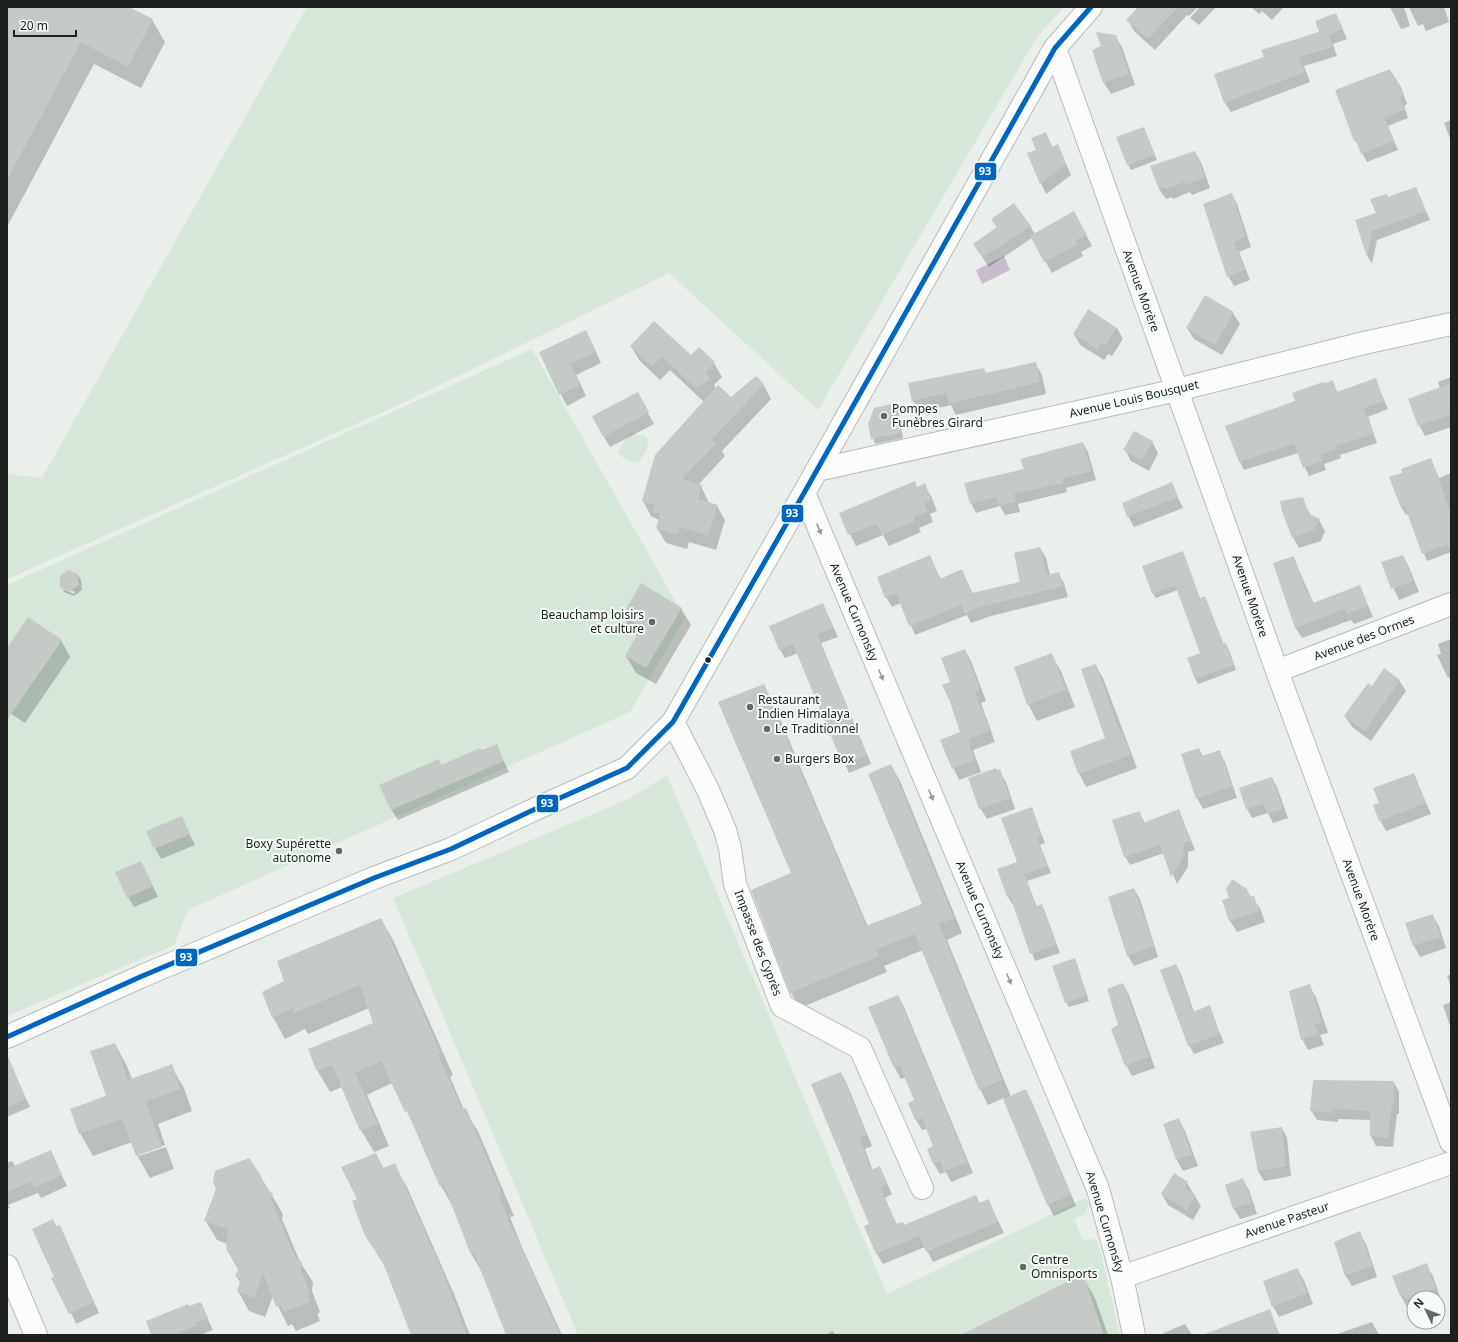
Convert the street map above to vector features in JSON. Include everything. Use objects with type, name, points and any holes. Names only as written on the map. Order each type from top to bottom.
[{"type":"street","points":[[7,1037],[140,977],[374,878],[451,849],[627,768],[672,722],[804,493],[1055,48],[1091,7]]},
{"type":"street","name":"Avenue Morère","points":[[1055,48],[1277,671],[1451,1142]]},
{"type":"street","name":"Avenue Louis Bousquet","points":[[817,470],[1177,390],[1364,343],[1451,324]]},
{"type":"street","name":"Avenue Curnonsky","points":[[804,493],[1098,1189],[1122,1277],[1134,1335]]},
{"type":"street","name":"Avenue des Ormes","points":[[1277,671],[1451,604]]},
{"type":"street","name":"Impasse des Cyprès","points":[[672,722],[708,790],[725,830],[730,848],[735,884],[782,1006],[860,1048],[922,1188]]},
{"type":"street","name":"Avenue Pasteur","points":[[1122,1277],[1451,1163]]},
{"type":"street","points":[[7,1266],[36,1335]]},
{"type":"green space","points":[[307,7],[1064,7],[1037,37],[818,410],[669,273],[401,404],[7,579],[7,474],[42,478]]},
{"type":"green space","points":[[532,349],[685,618],[630,712],[188,910],[174,945],[7,1016],[7,585]]},
{"type":"green space","points":[[630,433],[645,436],[648,440],[647,450],[638,462],[627,460],[618,452]]},
{"type":"green space","points":[[667,775],[887,1294],[1085,1198],[1089,1203],[1085,1214],[1074,1219],[1083,1240],[1092,1239],[1098,1241],[1120,1335],[578,1335],[393,898],[629,799]]},
{"type":"shaded area","points":[[1004,256],[1010,270],[982,284],[976,270]]},
{"type":"building","points":[[7,7],[129,7],[153,19],[128,67],[81,42],[7,180]]},
{"type":"building","points":[[1138,7],[1178,7],[1148,39],[1126,20]]},
{"type":"building","points":[[1336,13],[1343,29],[1329,35],[1333,47],[1299,57],[1305,72],[1224,103],[1214,74],[1264,57],[1261,50],[1319,32],[1315,21]]},
{"type":"building","points":[[1096,32],[1116,35],[1129,74],[1103,83],[1092,50],[1101,46]]},
{"type":"building","points":[[1390,69],[1393,78],[1396,78],[1403,96],[1400,97],[1404,110],[1384,117],[1394,141],[1361,154],[1356,140],[1354,141],[1335,90]]},
{"type":"building","points":[[1144,127],[1155,155],[1127,165],[1116,137]]},
{"type":"building","points":[[1046,132],[1052,147],[1058,144],[1066,164],[1040,184],[1027,153],[1036,150],[1031,138]]},
{"type":"building","points":[[1195,151],[1205,178],[1185,185],[1184,182],[1166,189],[1165,187],[1159,189],[1150,166]]},
{"type":"building","points":[[1416,187],[1426,211],[1372,231],[1367,257],[1355,220],[1376,213],[1370,199],[1387,194],[1388,197]]},
{"type":"building","points":[[1232,193],[1246,237],[1234,242],[1245,270],[1227,277],[1203,204]]},
{"type":"building","points":[[1014,203],[1031,226],[983,257],[973,244],[997,227],[991,219]]},
{"type":"building","points":[[1074,211],[1087,235],[1076,240],[1078,244],[1044,262],[1030,236]]},
{"type":"building","points":[[1205,295],[1234,312],[1215,345],[1186,328]]},
{"type":"building","points":[[1088,309],[1117,328],[1106,345],[1101,343],[1097,349],[1073,334]]},
{"type":"building","points":[[654,321],[691,355],[699,347],[715,362],[705,373],[711,379],[695,388],[662,356],[652,367],[630,346]]},
{"type":"building","points":[[586,330],[596,351],[571,364],[581,385],[559,395],[539,352]]},
{"type":"building","points":[[1036,362],[1040,382],[949,404],[946,393],[912,401],[908,383],[984,368],[985,373]]},
{"type":"building","points":[[756,376],[764,384],[711,440],[716,443],[682,479],[702,485],[698,499],[718,505],[708,536],[680,527],[678,535],[656,528],[660,514],[653,512],[655,505],[642,501],[655,455],[718,385],[731,397]]},
{"type":"building","points":[[1376,378],[1384,401],[1364,408],[1373,434],[1336,446],[1337,449],[1320,455],[1322,461],[1303,468],[1294,444],[1239,462],[1225,426],[1295,401],[1292,393],[1323,382],[1325,383],[1333,380],[1337,392]]},
{"type":"building","points":[[1451,383],[1451,414],[1418,426],[1408,399]]},
{"type":"building","points":[[638,392],[649,412],[603,437],[592,416]]},
{"type":"building","name":"Pompes Funèbres Girard","points":[[895,403],[901,433],[871,439],[868,424],[874,408]]},
{"type":"building","points":[[1134,431],[1153,441],[1142,460],[1123,450]]},
{"type":"building","points":[[1083,442],[1091,471],[1062,479],[1063,483],[1014,494],[1016,502],[999,506],[996,497],[970,504],[964,483],[1024,469],[1020,459]]},
{"type":"building","points":[[1431,458],[1451,514],[1451,543],[1422,554],[1405,507],[1401,508],[1389,477],[1402,473],[1401,469]]},
{"type":"building","points":[[915,481],[917,487],[925,483],[931,500],[925,503],[928,511],[914,517],[915,521],[882,535],[877,524],[848,535],[839,513]]},
{"type":"building","points":[[1172,482],[1178,497],[1127,517],[1122,503]]},
{"type":"building","points":[[1303,497],[1309,514],[1320,519],[1314,530],[1292,538],[1280,501]]},
{"type":"building","points":[[1040,547],[1047,575],[1059,572],[1063,586],[977,608],[965,614],[961,605],[909,626],[896,593],[885,598],[877,577],[930,555],[940,579],[962,569],[972,593],[1020,582],[1014,553]]},
{"type":"building","points":[[1183,551],[1200,598],[1205,596],[1223,644],[1226,643],[1234,665],[1195,679],[1187,658],[1200,653],[1175,585],[1152,594],[1142,566]]},
{"type":"building","points":[[1403,555],[1413,581],[1391,589],[1381,562]]},
{"type":"building","points":[[1294,556],[1306,592],[1308,592],[1313,603],[1360,585],[1368,606],[1347,614],[1345,609],[1295,628],[1273,563]]},
{"type":"building","points":[[68,570],[78,574],[79,585],[70,591],[60,587],[60,576]]},
{"type":"building","name":"Beauchamp loisirs et culture","points":[[641,583],[682,608],[646,668],[625,656],[641,628],[622,616]]},
{"type":"building","points":[[823,603],[833,628],[817,634],[867,755],[843,765],[793,644],[779,650],[769,626]]},
{"type":"building","points":[[28,617],[62,640],[7,720],[7,648]]},
{"type":"building","points":[[965,649],[980,690],[975,692],[990,731],[968,739],[975,760],[952,769],[940,740],[960,732],[950,702],[942,685],[950,682],[941,658]]},
{"type":"building","points":[[1052,653],[1066,690],[1027,705],[1014,667]]},
{"type":"building","points":[[1096,664],[1120,732],[1122,732],[1131,755],[1078,774],[1070,751],[1105,738],[1081,669]]},
{"type":"building","points":[[1384,668],[1400,680],[1365,731],[1344,716],[1368,683],[1372,686]]},
{"type":"building","points":[[764,684],[866,926],[922,904],[868,774],[891,764],[954,918],[939,924],[1002,1080],[979,1090],[915,934],[876,950],[879,956],[790,993],[751,890],[791,873],[718,702]]},
{"type":"building","points":[[497,744],[504,761],[391,810],[379,785],[439,759],[441,765],[480,748],[482,751]]},
{"type":"building","points":[[1199,748],[1202,756],[1220,750],[1232,786],[1196,799],[1181,754]]},
{"type":"building","points":[[996,768],[997,770],[1000,769],[1010,798],[979,809],[968,778]]},
{"type":"building","points":[[1414,773],[1426,803],[1379,821],[1373,805],[1379,803],[1373,788]]},
{"type":"building","points":[[1272,777],[1283,809],[1267,814],[1264,804],[1246,809],[1239,788]]},
{"type":"building","points":[[1032,807],[1042,836],[1037,837],[1048,866],[1024,874],[1036,906],[1042,904],[1056,945],[1030,954],[1010,896],[1007,897],[997,869],[1017,862],[1001,818]]},
{"type":"building","points":[[1179,809],[1191,841],[1184,843],[1183,858],[1171,877],[1160,845],[1124,857],[1112,820],[1140,811],[1143,823]]},
{"type":"building","points":[[182,816],[190,834],[154,849],[146,831]]},
{"type":"building","points":[[141,861],[153,886],[127,898],[115,872]]},
{"type":"building","points":[[1232,879],[1247,889],[1250,897],[1254,896],[1259,911],[1229,921],[1222,900],[1229,898],[1226,889]]},
{"type":"building","points":[[1134,888],[1154,946],[1127,956],[1108,897]]},
{"type":"building","points":[[1433,914],[1441,937],[1413,946],[1405,923]]},
{"type":"building","points":[[381,918],[441,1053],[438,1055],[462,1109],[466,1108],[502,1194],[499,1195],[514,1234],[516,1235],[560,1335],[506,1335],[474,1253],[471,1255],[444,1185],[440,1187],[407,1111],[405,1112],[381,1061],[355,1073],[378,1124],[360,1131],[332,1065],[316,1070],[308,1049],[373,1023],[360,985],[294,1013],[293,1008],[272,1018],[262,992],[284,981],[277,961]]},
{"type":"building","points":[[1075,958],[1087,995],[1065,1003],[1052,966]]},
{"type":"building","points":[[1176,964],[1193,1012],[1210,1005],[1220,1034],[1188,1046],[1160,970]]},
{"type":"building","points":[[1123,983],[1149,1057],[1125,1066],[1111,1029],[1118,1025],[1107,989]]},
{"type":"building","points":[[1310,984],[1322,1022],[1315,1024],[1318,1034],[1301,1040],[1289,991]]},
{"type":"building","points":[[898,995],[967,1162],[944,1172],[940,1161],[933,1164],[927,1149],[933,1146],[922,1118],[915,1120],[908,1103],[914,1100],[900,1066],[894,1068],[868,1007]]},
{"type":"building","points":[[115,1043],[128,1080],[172,1064],[180,1089],[146,1102],[162,1147],[136,1156],[122,1119],[79,1134],[70,1109],[106,1096],[90,1051]]},
{"type":"building","points":[[7,1054],[26,1099],[7,1107]]},
{"type":"building","points":[[841,1072],[867,1135],[860,1138],[871,1170],[880,1166],[887,1183],[880,1187],[896,1224],[903,1222],[904,1225],[976,1195],[979,1203],[989,1199],[998,1222],[926,1252],[919,1236],[876,1254],[864,1226],[869,1224],[811,1084]]},
{"type":"building","points":[[1313,1080],[1394,1081],[1394,1105],[1392,1105],[1388,1138],[1370,1136],[1370,1111],[1333,1109],[1333,1113],[1310,1111]]},
{"type":"building","points":[[1026,1089],[1071,1195],[1047,1205],[1003,1099]]},
{"type":"building","points":[[1179,1118],[1192,1155],[1176,1160],[1163,1124]]},
{"type":"building","points":[[1282,1127],[1286,1166],[1258,1171],[1250,1132]]},
{"type":"building","points":[[51,1150],[62,1175],[34,1188],[31,1182],[7,1192],[7,1169]]},
{"type":"building","points":[[376,1153],[383,1168],[395,1163],[442,1270],[467,1335],[411,1335],[382,1260],[365,1236],[352,1201],[357,1199],[341,1167]]},
{"type":"building","points":[[249,1158],[260,1174],[266,1189],[273,1194],[271,1199],[296,1259],[302,1262],[301,1271],[310,1292],[307,1294],[310,1302],[284,1312],[281,1305],[276,1307],[263,1273],[254,1298],[237,1291],[241,1279],[235,1276],[239,1268],[227,1251],[226,1241],[228,1229],[204,1221],[216,1189],[213,1182],[215,1171]]},
{"type":"building","points":[[1174,1173],[1188,1182],[1185,1188],[1196,1195],[1187,1210],[1161,1194]]},
{"type":"building","points":[[1243,1178],[1252,1203],[1233,1209],[1225,1185]]},
{"type":"building","points":[[53,1219],[56,1226],[60,1225],[94,1302],[69,1314],[51,1278],[54,1277],[32,1229]]},
{"type":"building","points":[[1360,1231],[1372,1266],[1345,1276],[1334,1242]]},
{"type":"building","points":[[1427,1263],[1436,1289],[1406,1290],[1405,1299],[1404,1295],[1400,1296],[1392,1276]]},
{"type":"building","points":[[1298,1268],[1307,1293],[1272,1307],[1263,1281]]},
{"type":"building","points":[[1083,1274],[1104,1335],[961,1335]]},
{"type":"building","points":[[201,1302],[208,1318],[196,1323],[197,1325],[174,1335],[151,1335],[146,1321],[188,1304],[189,1306]]},
{"type":"building","points":[[1270,1309],[1279,1335],[1205,1335],[1205,1334]]},
{"type":"transit line","name":"93","points":[[7,1037],[140,977],[374,878],[451,849],[627,768],[673,722],[1055,48],[1091,7]]},
{"type":"place","name":"Pompes Funèbres Girard","points":[[884,416]]},
{"type":"place","name":"Beauchamp loisirs et culture","points":[[652,622]]},
{"type":"place","name":"Restaurant Indien Himalaya","points":[[750,707]]},
{"type":"place","name":"Le Traditionnel","points":[[767,729]]},
{"type":"place","name":"Burgers Box","points":[[777,759]]},
{"type":"place","name":"Boxy Supérette autonome","points":[[339,851]]},
{"type":"place","name":"Centre Omnisports","points":[[1023,1267]]}]
